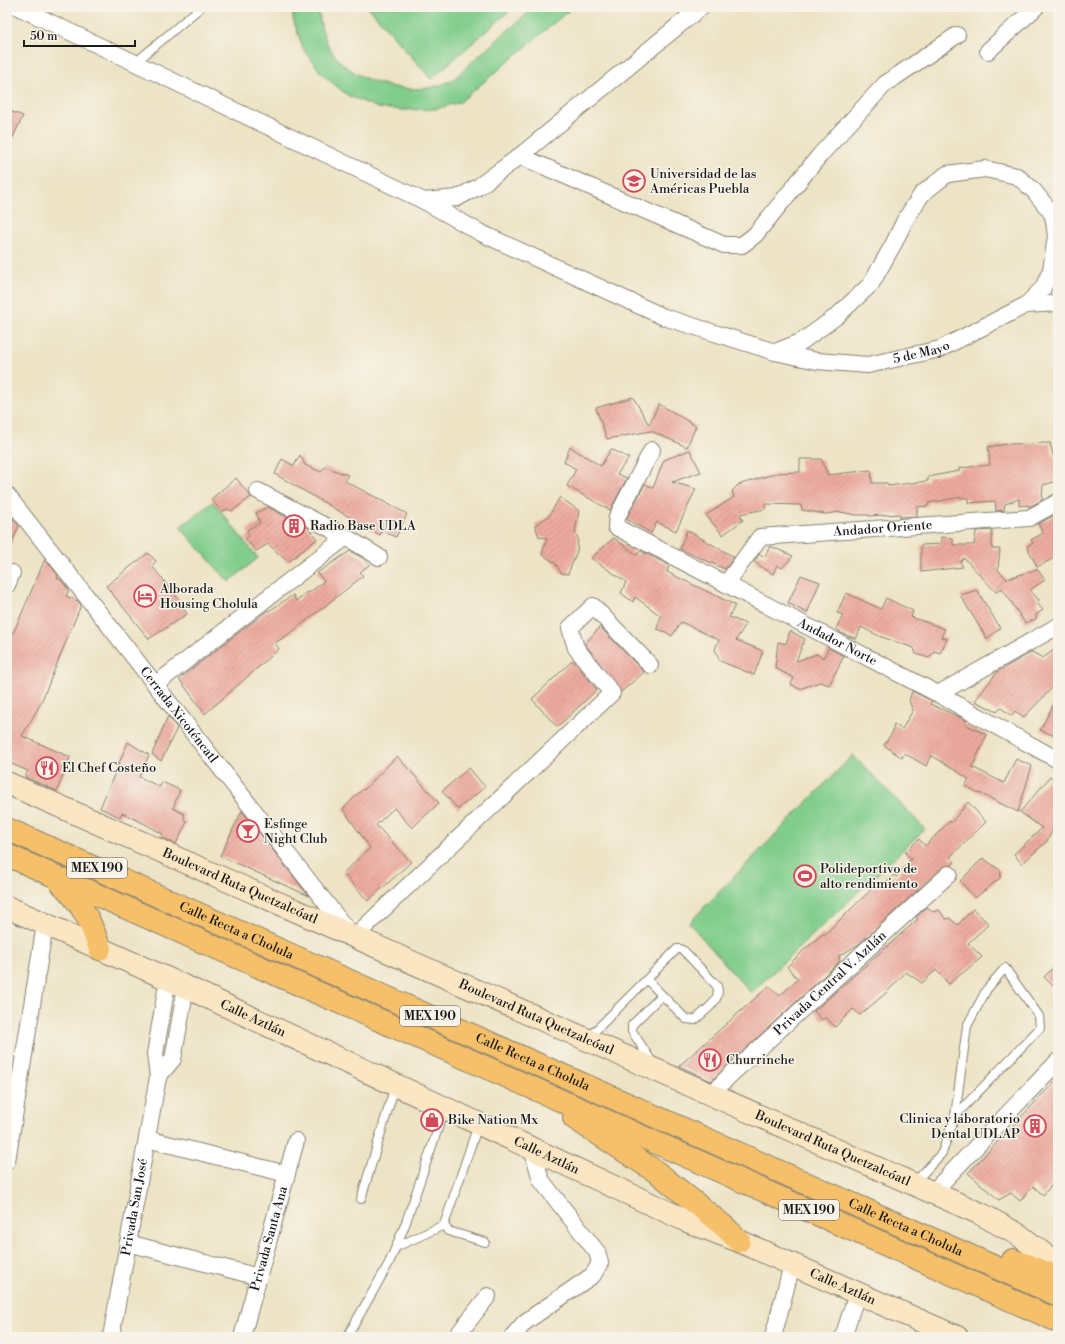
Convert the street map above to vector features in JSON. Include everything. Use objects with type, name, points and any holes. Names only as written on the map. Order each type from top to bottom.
[{"type":"main road","name":"Boulevard Ruta Quetzalcóatl","points":[[7,783],[933,1192],[1000,1224],[1035,1246],[1058,1265]]},
{"type":"main road","name":"Calle Recta a Cholula","points":[[7,829],[1058,1295]]},
{"type":"main road","name":"MEX 190","points":[[7,854],[1058,1321]]},
{"type":"main road","points":[[53,875],[78,900],[91,923],[100,949]]},
{"type":"main road","name":"Calle Aztlán","points":[[7,907],[177,983],[395,1085],[479,1122],[687,1221],[739,1241],[957,1337]]},
{"type":"main road","points":[[560,1100],[575,1119],[658,1173],[739,1241]]},
{"type":"main road","points":[[923,1234],[1006,1258],[1058,1277]]},
{"type":"street","name":"5 de Mayo","points":[[18,7],[424,201],[481,233],[664,317],[775,352],[817,361],[868,365],[940,350],[1026,305],[1058,303]]},
{"type":"street","points":[[424,201],[456,198],[478,187],[520,156],[700,7]]},
{"type":"street","points":[[988,51],[1036,7]]},
{"type":"street","points":[[520,156],[724,246],[742,245],[756,235],[820,155],[885,84],[957,35]]},
{"type":"street","points":[[775,352],[801,342],[837,316],[871,284],[905,220],[922,194],[947,174],[986,169],[1018,176],[1034,191],[1055,217],[1056,236],[1051,270],[1043,288],[1026,305]]},
{"type":"street","name":"Andador Norte","points":[[652,450],[617,518],[616,527],[938,694],[1058,760]]},
{"type":"street","points":[[258,491],[346,537],[379,557]]},
{"type":"street","name":"Cerrada Xicoténcatl","points":[[7,495],[353,935]]},
{"type":"street","name":"Andador Oriente","points":[[726,584],[760,537],[1029,518],[1058,502]]},
{"type":"street","points":[[156,684],[346,537]]},
{"type":"street","points":[[353,935],[612,693],[576,648],[570,628],[592,606],[650,665]]},
{"type":"street","points":[[938,694],[1058,626]]},
{"type":"street","name":"Privada Central V. Aztlán","points":[[712,1094],[949,874]]},
{"type":"street","points":[[7,1160],[45,924]]},
{"type":"street","name":"Privada San José","points":[[111,1337],[158,1077],[155,1054],[177,983]]},
{"type":"street","points":[[933,1192],[1058,1061]]},
{"type":"street","points":[[147,1139],[287,1174]]},
{"type":"street","name":"Privada Santa Ana","points":[[242,1337],[296,1141]]},
{"type":"street","points":[[512,1337],[525,1322],[593,1275],[600,1263],[597,1252],[541,1180],[534,1156],[535,1149]]},
{"type":"street","points":[[128,1243],[259,1277]]},
{"type":"street","points":[[773,1337],[792,1265]]},
{"type":"street","points":[[843,1337],[858,1294]]},
{"type":"street","points":[[456,1337],[488,1296]]},
{"type":"lane","points":[[135,63],[200,7]]},
{"type":"lane","points":[[587,1039],[677,949],[680,949],[717,986],[719,993],[717,999],[695,1020],[690,1021],[686,1020],[647,980]]},
{"type":"lane","points":[[913,1184],[942,1153],[955,1116],[967,1026],[987,989],[1004,968],[1039,1016],[1040,1028],[955,1116]]},
{"type":"lane","points":[[658,1070],[632,1031],[632,1025],[662,995]]},
{"type":"lane","points":[[361,1199],[395,1085]]},
{"type":"lane","points":[[346,1337],[389,1264],[445,1107]]},
{"type":"lane","points":[[396,1247],[444,1225],[479,1122]]},
{"type":"lane","points":[[444,1225],[448,1231],[485,1242]]},
{"type":"green space","points":[[293,7],[318,7],[322,31],[330,48],[343,64],[355,73],[370,80],[387,85],[420,89],[436,86],[453,79],[535,7],[573,7],[460,102],[435,109],[402,110],[378,108],[347,95],[322,74],[303,49],[293,19]]},
{"type":"green space","points":[[368,7],[514,7],[431,79]]},
{"type":"green space","points":[[213,502],[258,558],[229,582],[180,527]]},
{"type":"green space","name":"Polideportivo de alto rendimiento","points":[[853,755],[925,829],[751,993],[689,923]]},
{"type":"building","points":[[7,110],[23,116],[7,150]]},
{"type":"building","points":[[633,397],[649,425],[659,404],[696,426],[687,447],[651,431],[607,439],[596,408]]},
{"type":"building","points":[[1050,443],[1054,459],[1058,457],[1058,481],[1043,485],[1042,500],[1029,507],[1028,505],[1019,506],[1019,499],[1005,504],[1004,510],[996,511],[995,501],[968,503],[969,498],[961,497],[928,503],[928,506],[917,507],[917,516],[900,517],[900,514],[869,516],[841,512],[825,514],[802,510],[801,505],[765,504],[765,509],[740,514],[743,520],[723,535],[706,515],[734,497],[732,491],[738,485],[777,473],[800,472],[800,459],[821,459],[828,475],[871,470],[872,483],[887,483],[888,486],[928,481],[928,477],[959,471],[959,468],[990,465],[988,447],[1007,444]]},
{"type":"building","points":[[570,447],[601,466],[611,449],[629,458],[617,474],[627,478],[610,510],[567,486],[576,469],[564,462]]},
{"type":"building","points":[[690,450],[701,472],[672,482],[696,489],[676,531],[657,522],[651,533],[626,519],[645,484],[653,488],[664,460]]},
{"type":"building","points":[[300,455],[305,465],[321,472],[325,467],[348,475],[345,481],[407,514],[396,537],[382,531],[380,535],[275,474],[282,459],[294,466]]},
{"type":"building","points":[[236,478],[251,497],[232,511],[227,509],[222,512],[211,499]]},
{"type":"building","points":[[560,497],[579,511],[575,532],[578,538],[577,551],[568,574],[561,573],[555,563],[542,554],[547,538],[539,537],[535,525],[549,516]]},
{"type":"building","points":[[268,507],[308,528],[317,539],[288,562],[268,544],[256,551],[245,539],[249,535],[247,530],[260,523],[256,513]]},
{"type":"building","points":[[1058,513],[1058,556],[1037,567],[1027,546],[1033,543],[1031,540],[1043,533],[1038,524]]},
{"type":"building","points":[[10,515],[19,526],[7,553],[7,519]]},
{"type":"building","points":[[687,530],[734,557],[725,569],[680,549]]},
{"type":"building","points":[[992,530],[992,549],[1000,549],[998,570],[1007,579],[1037,569],[1045,580],[1030,590],[1039,600],[1037,603],[1043,610],[1036,615],[1036,619],[1025,623],[1002,588],[996,592],[964,558],[960,562],[963,567],[921,572],[921,545],[941,544],[941,537],[953,538],[953,545],[974,545],[976,531]]},
{"type":"building","points":[[614,538],[637,555],[641,551],[669,565],[667,572],[735,605],[729,617],[746,624],[736,640],[763,651],[754,675],[720,661],[715,649],[719,640],[681,622],[672,636],[657,629],[661,616],[635,597],[633,602],[621,593],[626,582],[591,558]]},
{"type":"building","points":[[770,546],[793,556],[782,568],[777,565],[773,574],[754,562],[759,554],[765,557]]},
{"type":"building","points":[[350,551],[363,558],[369,565],[360,572],[363,576],[292,632],[275,643],[279,649],[205,714],[179,679],[268,610],[269,611],[293,595],[296,601],[307,592],[309,593],[324,581],[317,573]]},
{"type":"building","name":"Alborada Housing Cholula","points":[[148,553],[156,561],[152,566],[177,597],[187,614],[149,639],[106,586]]},
{"type":"building","points":[[45,559],[58,575],[57,578],[61,580],[69,590],[66,596],[78,601],[81,605],[40,705],[22,736],[70,757],[57,791],[25,777],[28,771],[7,762],[7,645]]},
{"type":"building","points":[[801,575],[820,582],[807,613],[788,603]]},
{"type":"building","points":[[977,590],[1000,628],[987,639],[960,595]]},
{"type":"building","points":[[846,593],[881,609],[886,598],[913,611],[911,617],[945,629],[941,637],[947,639],[940,653],[934,651],[929,658],[916,654],[914,648],[879,636],[861,627],[856,639],[839,632],[840,631],[836,629],[843,615],[837,613]]},
{"type":"building","points":[[600,627],[644,672],[621,692],[585,644]]},
{"type":"building","points":[[790,631],[805,639],[796,661],[817,654],[823,658],[829,648],[844,656],[829,685],[820,682],[799,689],[791,684],[794,678],[775,668],[778,642],[786,644]]},
{"type":"building","points":[[1058,647],[1058,682],[1024,717],[1015,711],[1012,716],[1001,708],[997,712],[975,701],[997,672],[1032,652],[1043,658]]},
{"type":"building","points":[[573,660],[597,690],[557,727],[532,699]]},
{"type":"building","points":[[912,691],[932,701],[930,704],[966,720],[964,724],[987,735],[972,767],[1004,783],[1016,759],[1032,766],[1018,812],[965,786],[969,779],[931,755],[926,766],[904,753],[902,758],[884,745],[892,733],[894,724],[902,729],[913,710],[909,701]]},
{"type":"building","points":[[1058,696],[1058,737],[1040,730]]},
{"type":"building","points":[[168,716],[177,728],[161,761],[152,754]]},
{"type":"building","points":[[128,742],[149,755],[139,777],[160,787],[162,782],[180,790],[173,808],[184,814],[184,819],[187,822],[176,844],[161,837],[163,834],[122,813],[120,817],[100,808]]},
{"type":"building","points":[[397,756],[439,803],[412,828],[394,808],[376,825],[411,862],[368,901],[343,873],[370,848],[343,809]]},
{"type":"building","points":[[469,768],[485,787],[458,809],[442,791]]},
{"type":"building","points":[[1050,777],[1058,780],[1058,819],[1047,841],[1022,864],[1014,854],[1042,828],[1020,812]]},
{"type":"building","points":[[968,802],[986,822],[950,857],[955,862],[952,865],[943,867],[859,944],[839,956],[839,962],[711,1081],[679,1066],[769,986],[780,996],[798,979],[787,967],[805,949],[823,934],[824,935],[876,885],[881,888],[894,875],[896,877],[911,859],[905,853],[919,839],[925,846],[950,821],[951,823]]},
{"type":"building","name":"Esfinge Night Club","points":[[242,811],[309,896],[220,856]]},
{"type":"building","points":[[983,858],[1001,871],[1000,878],[975,898],[960,881]]},
{"type":"building","points":[[927,907],[933,912],[939,910],[946,919],[949,918],[958,925],[973,909],[989,924],[968,943],[982,957],[949,984],[936,970],[922,983],[906,972],[887,992],[860,1015],[853,1009],[835,1027],[826,1017],[822,1020],[814,1011],[918,919],[916,917]]},
{"type":"building","points":[[1058,963],[1058,991],[1044,977]]},
{"type":"building","name":"Clinica y laboratorio Dental UDLAP","points":[[1058,1078],[1058,1178],[1043,1195],[1033,1186],[1020,1201],[1011,1193],[999,1200],[968,1173]]},
{"type":"place","name":"Universidad de las Américas Puebla","points":[[634,181]]},
{"type":"place","name":"Radio Base UDLA","points":[[294,526]]},
{"type":"place","name":"Alborada Housing Cholula","points":[[145,596]]},
{"type":"place","name":"El Chef Costeño","points":[[47,768]]},
{"type":"place","name":"Esfinge Night Club","points":[[248,831]]},
{"type":"place","name":"Polideportivo de alto rendimiento","points":[[805,876]]},
{"type":"place","name":"Churrinche","points":[[710,1060]]},
{"type":"place","name":"Bike Nation Mx","points":[[432,1120]]},
{"type":"place","name":"Clinica y laboratorio Dental UDLAP","points":[[1035,1126]]}]
